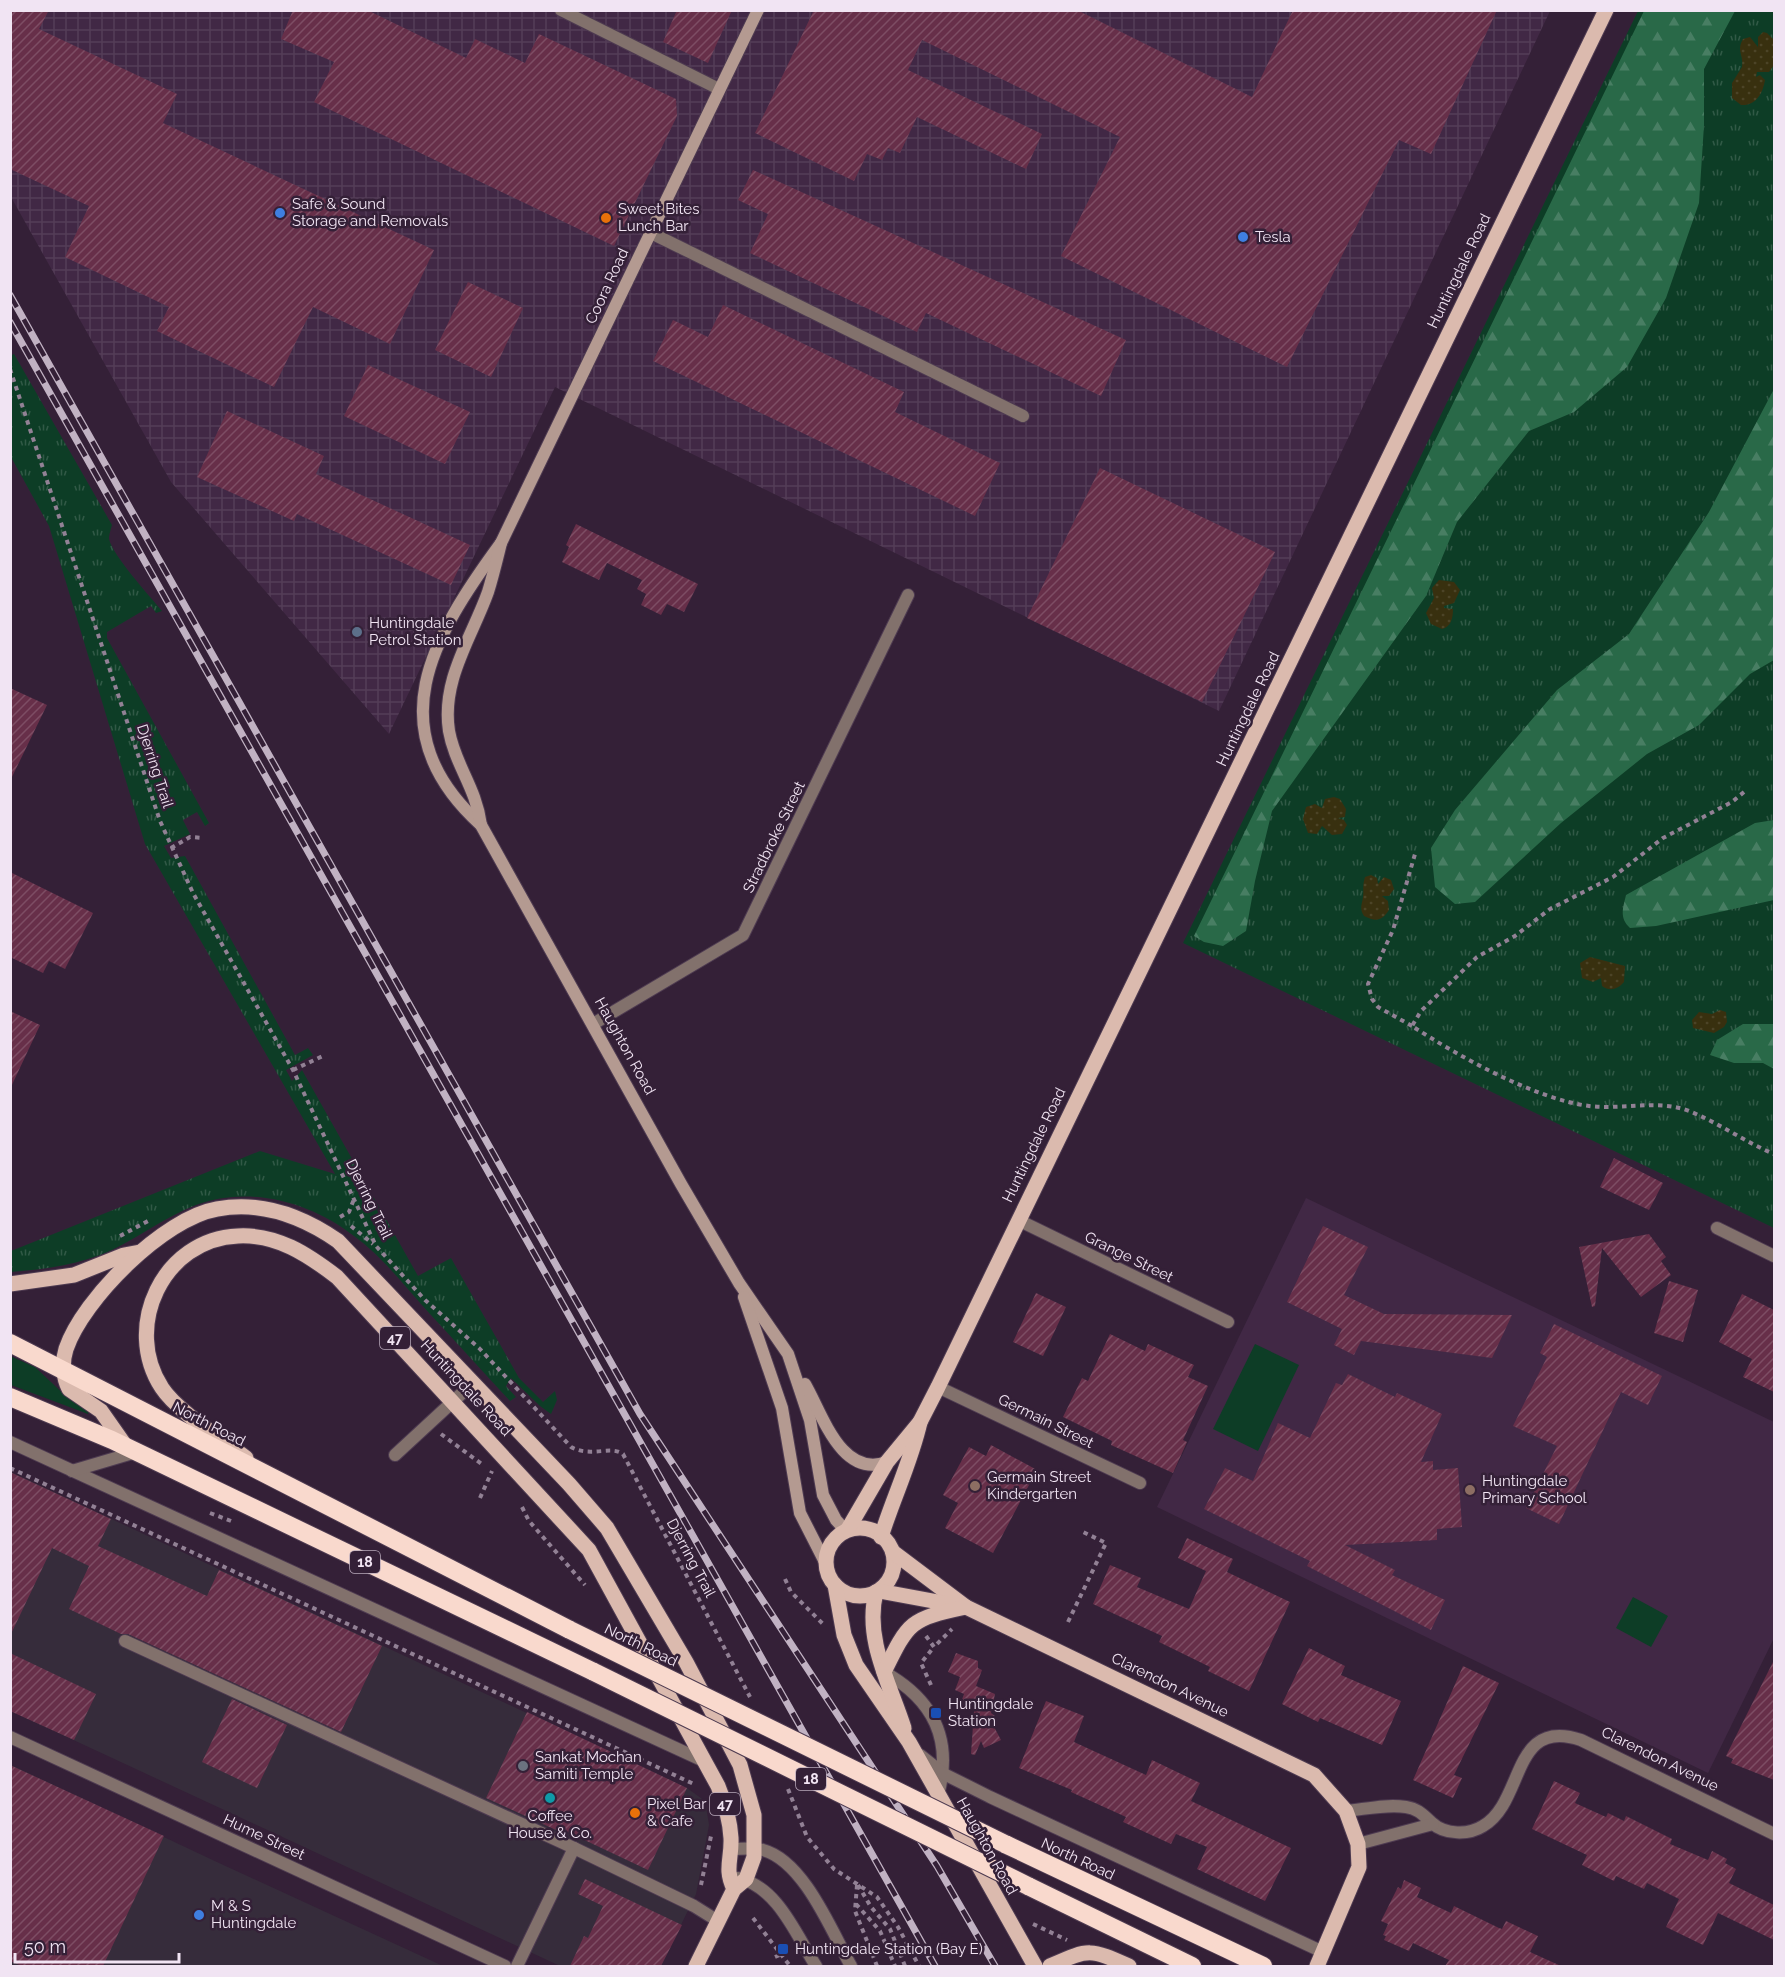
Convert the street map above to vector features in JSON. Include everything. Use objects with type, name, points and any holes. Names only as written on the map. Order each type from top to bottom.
[{"type":"highway","name":"North Road","points":[[10,1343],[570,1630],[1005,1844],[1259,1965]]},
{"type":"highway","name":"18","points":[[10,1397],[132,1450],[594,1672],[1192,1966]]},
{"type":"main road","name":"Huntingdale Road","points":[[847,1530],[887,1462],[920,1422],[938,1387],[1606,10]]},
{"type":"main road","name":"Huntingdale Road","points":[[63,1369],[66,1349],[84,1316],[140,1252],[170,1229],[215,1209],[265,1209],[291,1215],[319,1227],[338,1241],[569,1484],[607,1528],[686,1662],[740,1765],[754,1815],[755,1849],[740,1884],[718,1921],[696,1966]]},
{"type":"main road","name":"Huntingdale Road","points":[[262,1471],[168,1396],[158,1381],[146,1352],[144,1333],[147,1317],[161,1281],[182,1258],[217,1240],[236,1236],[259,1237],[281,1242],[310,1256],[337,1277],[590,1550],[706,1762],[724,1802],[730,1849],[727,1875],[740,1884]]},
{"type":"main road","points":[[10,1284],[74,1275],[124,1255],[140,1252]]},
{"type":"main road","points":[[63,1369],[69,1389],[101,1411],[132,1450]]},
{"type":"main road","name":"Huntingdale Road","points":[[881,1537],[891,1504],[914,1451],[920,1422]]},
{"type":"main road","points":[[859,1528],[881,1537],[892,1552],[893,1567],[890,1578],[877,1591],[857,1596],[846,1593],[835,1585],[827,1566],[827,1555],[832,1544],[847,1530],[859,1528]]},
{"type":"main road","name":"Clarendon Avenue","points":[[892,1552],[966,1607],[1314,1775],[1346,1810],[1358,1844],[1359,1867],[1317,1966]]},
{"type":"main road","name":"Haughton Road","points":[[835,1585],[841,1623],[852,1654],[866,1682],[909,1742],[1035,1966]]},
{"type":"main road","name":"Clarendon Avenue","points":[[877,1591],[966,1607]]},
{"type":"main road","name":"Haughton Road","points":[[877,1591],[872,1617],[876,1643],[909,1742]]},
{"type":"main road","points":[[884,1672],[899,1640],[912,1623],[931,1615],[966,1607]]},
{"type":"main road","points":[[1050,1966],[1089,1951],[1103,1954],[1129,1966]]},
{"type":"street","points":[[561,10],[719,89]]},
{"type":"street","name":"Coora Road","points":[[449,695],[456,666],[488,591],[501,543],[758,10]]},
{"type":"street","points":[[649,232],[1023,417]]},
{"type":"street","name":"Coora Road","points":[[423,690],[430,662],[446,627],[470,585],[501,543]]},
{"type":"street","name":"Stradbroke Street","points":[[593,1024],[743,935],[908,596]]},
{"type":"street","name":"Haughton Road","points":[[423,690],[423,718],[431,755],[455,799],[481,825],[739,1283],[775,1333],[793,1365],[810,1420],[823,1495],[836,1520],[847,1530]]},
{"type":"street","name":"Haughton Road","points":[[449,695],[450,737],[478,802],[481,825]]},
{"type":"street","name":"Grange Street","points":[[1018,1220],[1228,1322]]},
{"type":"street","points":[[1717,1228],[1774,1256]]},
{"type":"street","name":"Haughton Road","points":[[739,1283],[782,1408],[800,1514],[827,1566]]},
{"type":"street","points":[[793,1365],[843,1451],[865,1464],[887,1462]]},
{"type":"street","points":[[395,1455],[473,1383]]},
{"type":"street","name":"Germain Street","points":[[938,1387],[1140,1483]]},
{"type":"street","points":[[10,1442],[706,1762]]},
{"type":"street","points":[[72,1471],[132,1450]]},
{"type":"street","points":[[125,1641],[574,1848],[694,1906],[718,1921]]},
{"type":"street","points":[[884,1672],[913,1692],[928,1711],[943,1744],[944,1774],[938,1795]]},
{"type":"street","name":"Clarendon Avenue","points":[[1346,1810],[1407,1807],[1421,1811],[1433,1824],[1460,1833],[1486,1825],[1498,1813],[1534,1746],[1549,1737],[1559,1735],[1581,1740],[1774,1834]]},
{"type":"street","name":"Hume Street","points":[[10,1737],[505,1966]]},
{"type":"street","name":"North Road","points":[[909,1742],[927,1763],[944,1774],[1323,1952]]},
{"type":"street","points":[[1358,1844],[1433,1824]]},
{"type":"street","points":[[517,1966],[574,1848]]},
{"type":"street","points":[[730,1849],[755,1849],[779,1858],[795,1872],[806,1885],[851,1966]]},
{"type":"street","points":[[740,1884],[773,1898],[816,1966]]},
{"type":"path","name":"Djerring Trail","points":[[10,369],[160,821],[171,848],[193,892],[293,1070],[376,1246],[425,1300],[479,1348],[571,1447],[585,1453],[613,1450],[623,1454],[753,1702]]},
{"type":"path","points":[[1412,1026],[1421,1011],[1477,957],[1515,936],[1550,909],[1613,877],[1663,838],[1704,814],[1732,802],[1744,792]]},
{"type":"path","points":[[171,848],[190,837],[204,838]]},
{"type":"path","points":[[1415,854],[1393,930],[1368,984],[1372,999],[1378,1007],[1441,1045],[1565,1102],[1592,1106],[1667,1107],[1688,1111],[1746,1143],[1774,1154]]},
{"type":"path","points":[[293,1070],[325,1055]]},
{"type":"path","points":[[340,1217],[349,1212],[354,1198]]},
{"type":"path","points":[[428,1425],[493,1472],[480,1498]]},
{"type":"path","points":[[10,1468],[625,1751],[696,1785],[702,1792]]},
{"type":"path","points":[[1068,1622],[1106,1544],[1083,1532]]},
{"type":"path","points":[[785,1579],[791,1592],[823,1626],[841,1623]]},
{"type":"path","points":[[787,1786],[807,1837],[834,1869],[877,1897],[898,1926],[919,1966]]},
{"type":"path","points":[[700,1885],[713,1827]]},
{"type":"path","points":[[857,1882],[855,1911],[877,1966]]},
{"type":"path","points":[[857,1882],[871,1907],[890,1929],[905,1966]]},
{"type":"path","points":[[856,1903],[880,1931],[895,1966]]},
{"type":"path","points":[[753,1918],[790,1966]]},
{"type":"path","points":[[775,1958],[782,1954]]},
{"type":"shaded area","points":[[10,11],[1550,11],[1219,711],[555,387],[389,734],[171,482],[11,197]]},
{"type":"shaded area","name":"Huntingdale Primary School","points":[[1306,1198],[1774,1422],[1774,1638],[1708,1773],[1157,1507]]},
{"type":"shaded area","points":[[11,1472],[687,1788],[705,1801],[709,1825],[696,1894],[661,1966],[560,1966],[11,1711]]},
{"type":"shaded area","points":[[11,1765],[219,1863],[443,1966],[11,1966]]},
{"type":"green space","points":[[1638,11],[1774,11],[1774,1228],[1183,943]]},
{"type":"green space","points":[[1644,11],[1735,11],[1704,69],[1704,125],[1699,203],[1666,298],[1627,367],[1574,412],[1529,431],[1457,522],[1426,596],[1272,811],[1246,931],[1223,946],[1204,942],[1194,936]]},
{"type":"green space","points":[[14,354],[112,525],[109,539],[112,546],[124,565],[162,611],[156,613],[151,606],[107,632],[107,638],[209,823],[205,826],[197,812],[183,820],[190,834],[164,846],[171,858],[185,856],[295,1055],[308,1048],[313,1055],[286,1070],[292,1081],[302,1070],[418,1276],[451,1258],[519,1378],[543,1402],[555,1391],[557,1400],[551,1414],[511,1378],[506,1386],[516,1397],[510,1401],[365,1244],[318,1214],[279,1200],[258,1197],[216,1199],[185,1210],[123,1245],[100,1255],[62,1266],[11,1272],[11,1251],[260,1151],[335,1174],[145,844],[49,526],[11,457],[10,356]]},
{"type":"green space","points":[[1774,389],[1774,660],[1750,674],[1699,725],[1647,754],[1561,823],[1475,902],[1455,904],[1435,887],[1431,848],[1455,810],[1557,690],[1629,634],[1709,512]]},
{"type":"green space","points":[[1774,820],[1774,900],[1656,926],[1630,928],[1624,920],[1626,895],[1755,823]]},
{"type":"green space","points":[[1743,1024],[1774,1024],[1774,1069],[1763,1063],[1734,1063],[1710,1055],[1717,1040]]},
{"type":"green space","points":[[1255,1344],[1299,1365],[1258,1451],[1213,1429]]},
{"type":"green space","points":[[10,1356],[35,1367],[69,1399],[89,1411],[88,1414],[11,1385]]},
{"type":"green space","points":[[1633,1597],[1668,1616],[1651,1647],[1616,1628]]},
{"type":"sand","points":[[1763,32],[1774,40],[1774,65],[1769,72],[1757,72],[1756,77],[1760,75],[1765,80],[1763,89],[1755,101],[1741,105],[1732,98],[1732,83],[1742,67],[1741,43],[1743,39],[1750,37],[1758,47],[1758,37]]},
{"type":"sand","points":[[1439,580],[1454,582],[1460,590],[1454,603],[1444,606],[1444,608],[1453,609],[1453,612],[1449,624],[1442,629],[1431,624],[1426,613],[1434,598],[1432,588]]},
{"type":"sand","points":[[1334,797],[1340,799],[1346,809],[1345,817],[1338,818],[1344,820],[1347,825],[1342,834],[1332,835],[1322,826],[1317,834],[1308,833],[1303,819],[1306,807],[1315,804],[1322,808],[1325,799]]},
{"type":"sand","points":[[1371,875],[1377,878],[1378,884],[1384,877],[1391,880],[1394,889],[1389,896],[1382,896],[1388,901],[1389,910],[1378,919],[1364,916],[1361,909],[1365,877]]},
{"type":"sand","points":[[1590,957],[1625,966],[1624,982],[1617,988],[1611,989],[1602,986],[1601,978],[1593,982],[1582,978],[1580,963]]},
{"type":"sand","points":[[1720,1010],[1726,1012],[1727,1022],[1724,1027],[1714,1033],[1693,1028],[1692,1020],[1699,1012],[1712,1014]]},
{"type":"building","points":[[10,10],[49,10],[39,29],[177,94],[163,123],[434,250],[390,344],[313,307],[274,387],[157,331],[169,307],[65,257],[89,206],[10,169]]},
{"type":"building","points":[[293,10],[367,10],[466,58],[475,39],[525,63],[539,34],[676,99],[677,116],[614,246],[314,102],[334,62],[281,39]]},
{"type":"building","points":[[677,10],[732,10],[708,63],[663,42]]},
{"type":"building","name":"Tesla","points":[[814,10],[1077,10],[1252,97],[1293,10],[1497,10],[1431,154],[1399,140],[1287,367],[1061,256],[1120,137],[922,40],[908,70],[1042,134],[1026,169],[917,117],[900,153],[888,148],[882,160],[867,154],[854,181],[755,133]]},
{"type":"building","points":[[753,170],[1126,340],[1101,396],[926,313],[917,332],[750,253],[768,214],[738,200]]},
{"type":"building","points":[[468,282],[523,308],[491,377],[435,350]]},
{"type":"building","points":[[723,305],[904,392],[895,412],[1000,463],[975,516],[653,361],[673,320],[708,337]]},
{"type":"building","points":[[368,365],[470,412],[445,464],[344,416]]},
{"type":"building","points":[[227,411],[324,456],[316,474],[470,545],[451,585],[297,514],[294,521],[197,477]]},
{"type":"building","points":[[1100,468],[1275,552],[1202,702],[1027,618]]},
{"type":"building","points":[[576,524],[698,584],[684,612],[667,604],[661,615],[641,605],[646,594],[637,589],[642,580],[607,563],[599,580],[562,562],[569,547],[566,545]]},
{"type":"building","points":[[10,688],[47,705],[10,781]]},
{"type":"building","points":[[10,872],[93,913],[65,969],[49,961],[43,973],[10,957]]},
{"type":"building","points":[[10,1011],[40,1025],[10,1089]]},
{"type":"building","points":[[1614,1158],[1663,1183],[1649,1210],[1600,1187]]},
{"type":"building","points":[[1323,1226],[1368,1247],[1344,1295],[1384,1314],[1512,1315],[1492,1358],[1361,1341],[1354,1355],[1334,1345],[1342,1329],[1287,1302]]},
{"type":"building","points":[[1649,1234],[1666,1257],[1661,1261],[1671,1275],[1641,1297],[1602,1248],[1595,1306],[1592,1307],[1579,1247]]},
{"type":"building","points":[[1669,1281],[1698,1290],[1683,1342],[1654,1333]]},
{"type":"building","points":[[1036,1293],[1066,1307],[1043,1356],[1013,1342]]},
{"type":"building","points":[[1742,1294],[1774,1310],[1774,1392],[1743,1377],[1752,1359],[1719,1342]]},
{"type":"building","points":[[1554,1324],[1662,1376],[1648,1405],[1621,1392],[1559,1524],[1526,1508],[1557,1446],[1513,1426],[1547,1357],[1540,1353]]},
{"type":"building","points":[[1110,1334],[1145,1351],[1148,1344],[1194,1365],[1188,1377],[1208,1386],[1183,1440],[1187,1442],[1173,1473],[1111,1445],[1112,1441],[1063,1417],[1082,1378],[1088,1381]]},
{"type":"building","points":[[1348,1374],[1395,1397],[1397,1393],[1442,1414],[1421,1462],[1433,1461],[1433,1470],[1458,1468],[1462,1527],[1437,1529],[1437,1540],[1345,1545],[1395,1570],[1392,1575],[1445,1600],[1431,1630],[1307,1566],[1310,1561],[1204,1509],[1225,1468],[1253,1481],[1278,1423],[1310,1438],[1336,1383],[1342,1385]]},
{"type":"building","points":[[991,1445],[1037,1470],[993,1553],[945,1528],[958,1503],[943,1495],[969,1447],[986,1456]]},
{"type":"building","points":[[10,1472],[111,1519],[98,1546],[207,1596],[219,1570],[382,1646],[341,1732],[69,1609],[89,1566],[52,1548],[10,1636]]},
{"type":"building","points":[[1187,1538],[1233,1559],[1227,1572],[1290,1602],[1249,1691],[1208,1671],[1210,1667],[1159,1642],[1162,1636],[1093,1604],[1110,1565],[1141,1578],[1137,1587],[1189,1609],[1206,1571],[1178,1558]]},
{"type":"building","points":[[1309,1648],[1345,1666],[1341,1675],[1401,1701],[1382,1745],[1320,1718],[1318,1722],[1282,1704]]},
{"type":"building","points":[[10,1653],[96,1694],[74,1740],[10,1711]]},
{"type":"building","points":[[956,1653],[978,1661],[978,1668],[982,1670],[976,1686],[995,1694],[991,1713],[995,1716],[992,1723],[1001,1740],[984,1748],[981,1741],[975,1755],[971,1754],[974,1711],[960,1705],[964,1694],[955,1690],[960,1677],[948,1672]]},
{"type":"building","points":[[1774,1660],[1774,1780],[1731,1763],[1733,1759],[1726,1756]]},
{"type":"building","points":[[1463,1666],[1499,1683],[1454,1775],[1462,1778],[1453,1798],[1413,1780]]},
{"type":"building","points":[[232,1699],[287,1725],[257,1788],[202,1762]]},
{"type":"building","points":[[1046,1701],[1084,1716],[1074,1742],[1146,1775],[1152,1760],[1200,1783],[1191,1801],[1291,1848],[1265,1901],[1197,1869],[1207,1847],[1176,1834],[1171,1844],[1123,1822],[1126,1817],[1071,1792],[1072,1790],[1019,1768]]},
{"type":"building","points":[[527,1712],[687,1788],[648,1870],[557,1827],[556,1830],[486,1798]]},
{"type":"building","points":[[10,1765],[164,1836],[103,1966],[22,1966],[10,1961]]},
{"type":"building","points":[[1554,1781],[1580,1793],[1575,1803],[1606,1817],[1608,1813],[1624,1821],[1626,1816],[1672,1839],[1670,1844],[1708,1860],[1712,1851],[1727,1859],[1725,1863],[1736,1869],[1729,1883],[1774,1905],[1774,1940],[1718,1913],[1703,1945],[1666,1927],[1679,1899],[1647,1883],[1644,1889],[1616,1876],[1614,1881],[1582,1865],[1587,1855],[1532,1829]]},
{"type":"building","points":[[585,1879],[682,1925],[661,1966],[570,1966],[584,1936],[588,1938],[603,1906],[578,1894]]},
{"type":"building","points":[[1404,1880],[1421,1888],[1417,1897],[1451,1913],[1454,1906],[1499,1928],[1502,1929],[1506,1921],[1538,1936],[1530,1952],[1561,1966],[1445,1966],[1449,1960],[1413,1943],[1409,1951],[1384,1940],[1386,1936],[1383,1935],[1388,1924],[1381,1921],[1398,1887],[1401,1889]]},
{"type":"railway","points":[[10,295],[640,1414],[937,1866],[995,1966]]},
{"type":"railway","points":[[10,322],[935,1966]]},
{"type":"place","name":"Safe & Sound Storage and Removals","points":[[280,213]]},
{"type":"place","name":"Sweet Bites Lunch Bar","points":[[606,218]]},
{"type":"place","name":"Tesla","points":[[1243,237]]},
{"type":"place","name":"Huntingdale Petrol Station","points":[[357,632]]},
{"type":"place","name":"Germain Street Kindergarten","points":[[975,1486]]},
{"type":"place","name":"Huntingdale Primary School","points":[[1470,1490]]},
{"type":"place","name":"Huntingdale Station","points":[[936,1713]]},
{"type":"place","name":"Sankat Mochan Samiti Temple","points":[[523,1766]]},
{"type":"place","name":"Coffee House & Co.","points":[[550,1798]]},
{"type":"place","name":"Pixel Bar & Cafe","points":[[635,1813]]},
{"type":"place","name":"M & S Huntingdale","points":[[199,1915]]},
{"type":"place","name":"Huntingdale Station (Bay E)","points":[[783,1949]]}]
